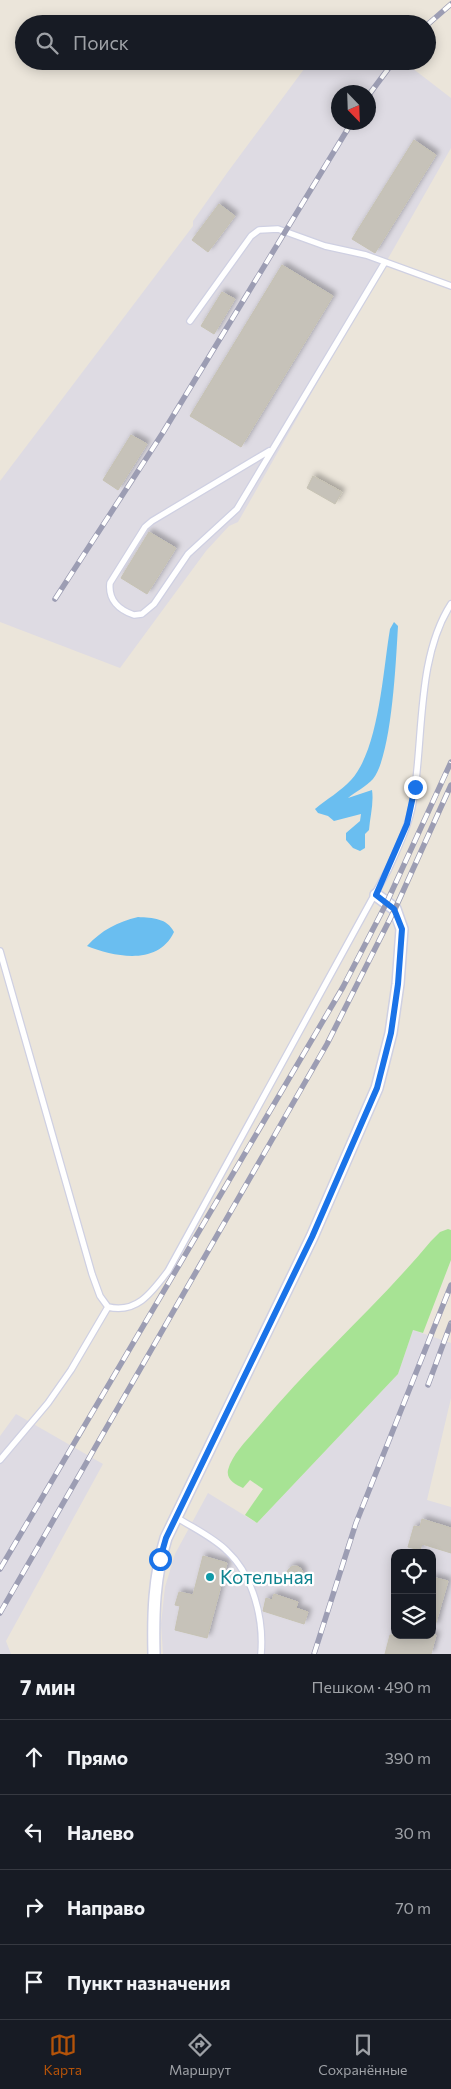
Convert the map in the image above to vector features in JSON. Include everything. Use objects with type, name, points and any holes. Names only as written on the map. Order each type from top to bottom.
[{"type":"street","points":[[154,1654],[154,1598],[158,1567],[166,1538],[312,1237],[377,1088],[391,1033],[398,984],[402,929],[394,909],[376,895]]},
{"type":"lane","points":[[190,321],[247,240],[259,230],[278,230],[325,246],[354,251],[451,286]]},
{"type":"lane","points":[[269,451],[186,499],[145,527],[110,583],[109,591],[112,599],[120,608],[134,615],[142,614],[154,604],[188,554],[237,508],[269,451],[385,262]]},
{"type":"lane","points":[[0,950],[92,1274],[100,1296],[108,1307],[119,1310],[133,1306],[145,1298],[168,1270],[376,895],[398,849],[413,804],[426,681],[437,629],[451,604]]},
{"type":"lane","points":[[0,1460],[48,1403],[71,1370],[108,1307]]},
{"type":"lane","points":[[176,1517],[226,1549],[244,1572],[257,1607],[261,1654]]},
{"type":"shaded area","points":[[303,70],[415,70],[451,98],[451,148],[238,522],[229,526],[206,551],[120,668],[0,622],[0,481],[193,226],[193,221]]},
{"type":"shaded area","points":[[413,1330],[451,1343],[451,1398],[427,1500],[451,1507],[451,1654],[163,1654],[161,1624],[165,1587],[175,1554],[208,1493],[257,1523],[398,1374]]},
{"type":"shaded area","points":[[16,1414],[103,1464],[6,1641],[11,1654],[0,1654],[0,1436]]},
{"type":"green space","points":[[448,1229],[451,1230],[451,1260],[423,1333],[413,1330],[398,1374],[257,1523],[245,1515],[263,1489],[250,1480],[243,1488],[230,1479],[228,1470],[237,1452],[301,1379],[389,1288],[431,1241],[440,1232]]},
{"type":"water","points":[[394,622],[398,626],[396,660],[392,706],[385,750],[373,779],[348,798],[372,790],[369,830],[365,834],[365,848],[360,851],[353,848],[346,840],[346,833],[360,821],[361,814],[334,821],[328,816],[318,813],[315,809],[351,780],[368,750],[374,730],[382,687],[390,629]]},
{"type":"water","points":[[138,917],[154,918],[163,921],[174,932],[167,943],[158,950],[135,956],[110,953],[87,946],[110,927]]},
{"type":"building","points":[[414,140],[436,155],[375,253],[352,239]]},
{"type":"building","points":[[219,204],[235,216],[208,252],[192,240]]},
{"type":"building","points":[[282,265],[333,296],[241,447],[190,416]]},
{"type":"building","points":[[222,292],[235,299],[214,334],[201,326]]},
{"type":"building","points":[[131,435],[147,444],[118,490],[103,480]]},
{"type":"building","points":[[313,476],[342,492],[335,504],[307,488]]},
{"type":"building","points":[[149,532],[176,548],[147,594],[121,578]]},
{"type":"building","points":[[422,1519],[451,1528],[451,1553],[422,1544],[420,1549],[408,1547],[414,1526],[420,1527]]},
{"type":"building","name":"Котельная","points":[[203,1556],[227,1563],[207,1638],[175,1630],[180,1606],[175,1605],[179,1592],[193,1595]]},
{"type":"building","points":[[292,1566],[298,1566],[303,1571],[301,1580],[292,1582],[287,1577],[287,1571]]},
{"type":"building","points":[[436,1578],[448,1581],[436,1623]]},
{"type":"building","points":[[274,1594],[298,1602],[296,1608],[308,1612],[304,1624],[263,1611],[266,1598],[272,1600]]},
{"type":"building","points":[[390,1635],[391,1639],[435,1639],[431,1654],[385,1654]]},
{"type":"railway","points":[[436,17],[451,4]]},
{"type":"railway","points":[[376,85],[387,70]]},
{"type":"railway","points":[[55,599],[162,434],[347,130]]},
{"type":"railway","points":[[0,1569],[343,987],[386,904],[451,762]]},
{"type":"railway","points":[[0,1613],[327,1044],[395,909],[451,785]]},
{"type":"railway","points":[[314,1654],[356,1523],[451,1285]]},
{"type":"railway","points":[[428,1385],[451,1323]]},
{"type":"place","name":"Котельная","points":[[210,1577]]},
{"type":"route","points":[[160,1559],[166,1538],[312,1237],[377,1088],[391,1033],[398,984],[402,929],[394,909],[376,895],[398,849],[413,804],[415,787]]}]
